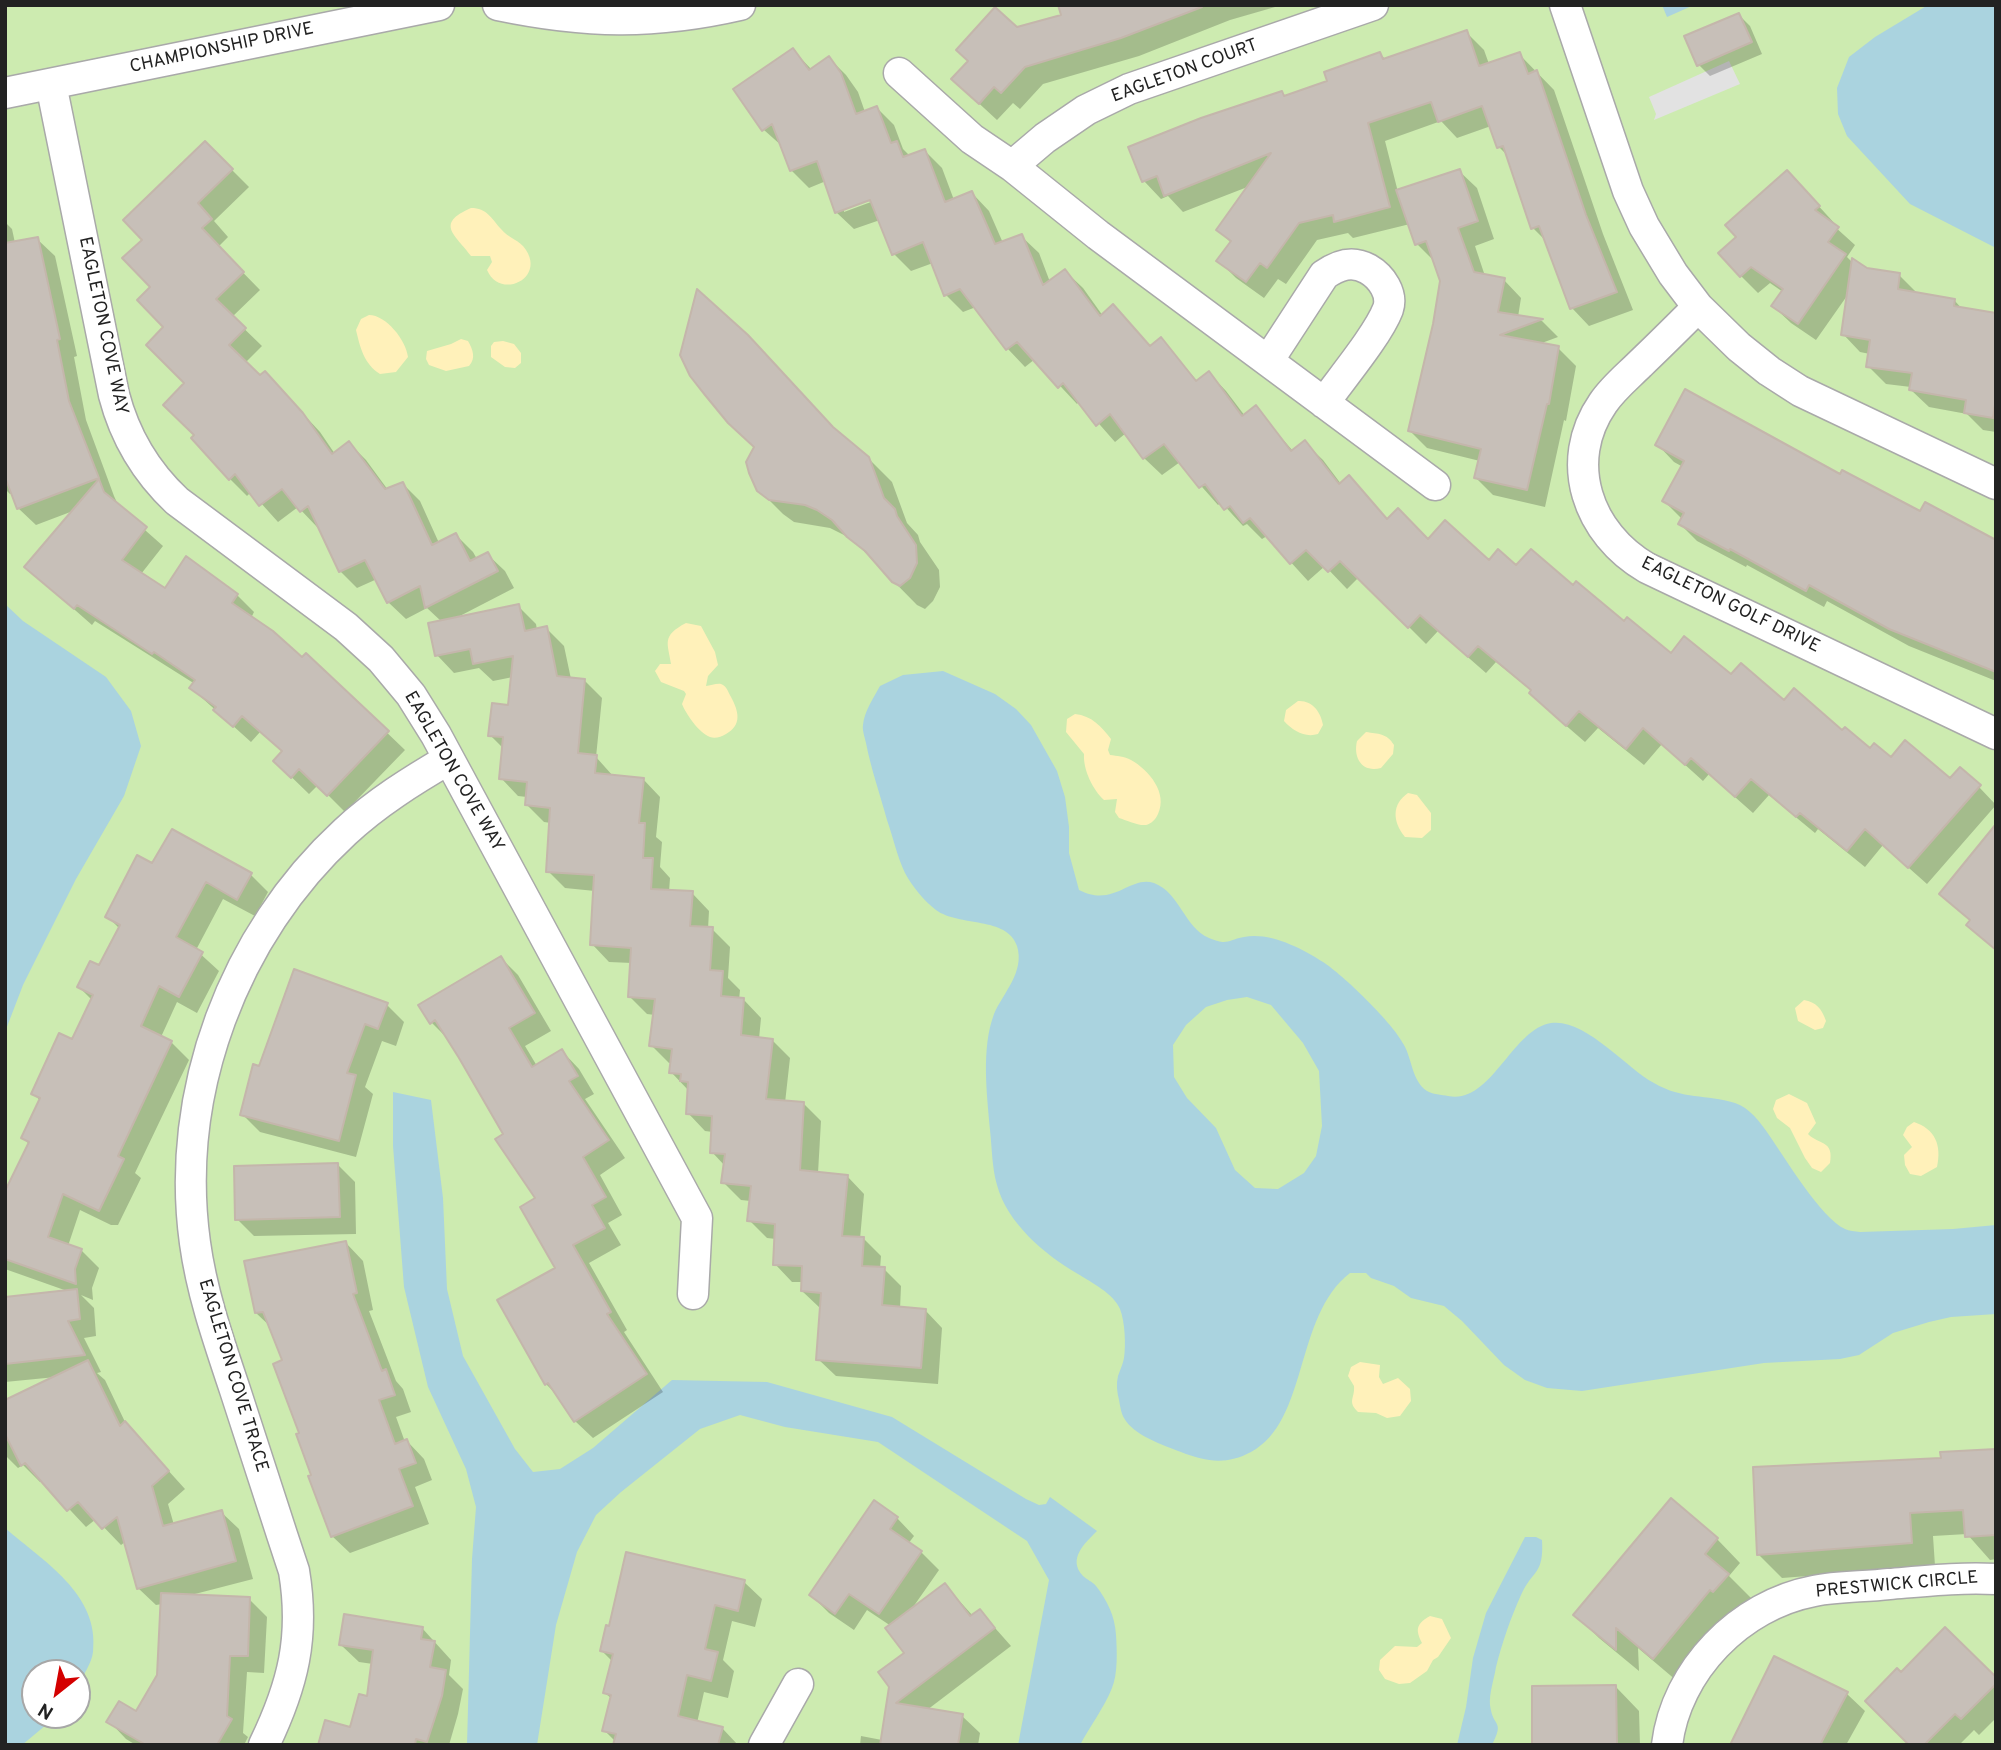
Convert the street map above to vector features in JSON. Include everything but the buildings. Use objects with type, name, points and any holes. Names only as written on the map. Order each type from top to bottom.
[{"type":"street","name":"CHAMPIONSHIP DRIVE","points":[[5,93],[439,5]]},
{"type":"street","points":[[498,5],[585,19],[624,21],[698,15],[740,5]]},
{"type":"street","name":"EAGLETON COURT","points":[[1012,166],[1045,138],[1086,110],[1129,89],[1373,5]]},
{"type":"street","points":[[1564,5],[1628,191],[1644,226],[1673,274],[1698,307],[1739,347],[1800,391],[1996,484]]},
{"type":"street","points":[[899,73],[972,139],[1012,166],[1098,235],[1435,485]]},
{"type":"street","name":"EAGLETON COVE WAY","points":[[51,84],[114,396],[135,451],[161,486],[177,501],[346,627],[381,659],[411,695],[449,759],[697,1218],[693,1294]]},
{"type":"street","points":[[1268,361],[1324,275],[1336,266],[1349,263],[1367,268],[1381,279],[1388,293],[1388,307],[1379,326],[1324,403]]},
{"type":"street","name":"EAGLETON GOLF DRIVE","points":[[1698,307],[1616,387],[1594,419],[1583,458],[1587,494],[1593,513],[1603,530],[1616,546],[1647,568],[1996,734]]},
{"type":"street","name":"EAGLETON COVE TRACE","points":[[264,1745],[277,1719],[293,1671],[299,1628],[297,1590],[294,1571],[206,1302],[195,1241],[192,1152],[202,1078],[213,1038],[236,981],[265,927],[302,877],[345,832],[376,806],[449,759]]},
{"type":"street","name":"PRESTWICK CIRCLE","points":[[1667,1745],[1680,1698],[1702,1661],[1732,1630],[1768,1606],[1813,1591],[1964,1577],[1996,1579]]},
{"type":"street","points":[[764,1745],[798,1684]]},
{"type":"green space","points":[[5,5],[1996,5],[1996,1745],[5,1745]]},
{"type":"sand","points":[[471,208],[485,212],[526,250],[530,270],[518,282],[501,284],[493,279],[487,270],[492,262],[490,256],[471,256],[455,236],[451,225],[453,219]]},
{"type":"sand","points":[[369,315],[382,319],[403,343],[408,357],[396,372],[380,374],[363,355],[356,330],[361,319]]},
{"type":"sand","points":[[461,339],[468,341],[472,351],[473,357],[469,366],[446,371],[429,365],[426,359],[427,351]]},
{"type":"sand","points":[[494,342],[514,344],[521,353],[521,363],[515,368],[505,367],[491,357],[491,346]]},
{"type":"sand","points":[[686,623],[701,626],[715,652],[718,665],[708,676],[706,686],[723,685],[736,708],[735,727],[720,737],[710,737],[697,727],[682,704],[686,694],[684,691],[661,682],[655,671],[660,664],[671,664],[669,636]]},
{"type":"sand","points":[[1298,701],[1308,702],[1318,711],[1323,725],[1318,734],[1299,733],[1284,721],[1286,710]]},
{"type":"sand","points":[[1075,714],[1091,719],[1104,730],[1111,739],[1108,750],[1110,755],[1131,760],[1155,783],[1161,798],[1157,816],[1151,822],[1139,825],[1119,818],[1115,812],[1117,799],[1104,800],[1096,791],[1087,773],[1084,754],[1066,732],[1067,719]]},
{"type":"sand","points":[[1366,732],[1385,736],[1394,745],[1393,754],[1381,768],[1369,768],[1360,763],[1356,753],[1357,741]]},
{"type":"sand","points":[[1408,793],[1417,795],[1431,813],[1431,830],[1422,838],[1405,837],[1396,819],[1399,802]]},
{"type":"sand","points":[[1804,1000],[1812,1002],[1820,1010],[1826,1021],[1823,1028],[1815,1030],[1798,1021],[1795,1008]]},
{"type":"sand","points":[[1789,1094],[1807,1103],[1816,1123],[1808,1134],[1830,1150],[1830,1163],[1821,1172],[1812,1168],[1790,1128],[1777,1118],[1773,1109],[1776,1100]]},
{"type":"sand","points":[[1914,1122],[1932,1134],[1938,1152],[1937,1167],[1921,1176],[1910,1174],[1905,1165],[1904,1155],[1912,1147],[1903,1135],[1907,1127]]},
{"type":"sand","points":[[1360,1362],[1380,1365],[1379,1377],[1383,1384],[1398,1378],[1410,1389],[1411,1401],[1400,1416],[1387,1418],[1376,1413],[1358,1412],[1355,1408],[1352,1402],[1354,1386],[1348,1376],[1351,1367]]},
{"type":"sand","points":[[1430,1616],[1442,1619],[1451,1638],[1438,1657],[1427,1671],[1410,1683],[1399,1684],[1385,1679],[1379,1670],[1380,1660],[1395,1646],[1417,1647],[1422,1643],[1418,1628]]},
{"type":"shaded area","points":[[1729,61],[1740,84],[1654,120],[1656,114],[1649,97]]},
{"type":"water","points":[[1662,5],[1694,5],[1667,17]]},
{"type":"water","points":[[1928,5],[1996,5],[1996,248],[1910,204],[1847,136],[1838,114],[1837,88],[1849,57],[1875,37]]},
{"type":"water","points":[[5,604],[23,621],[106,677],[131,711],[141,746],[124,796],[76,879],[23,985],[5,1032]]},
{"type":"water","points":[[943,671],[995,694],[1016,709],[1031,725],[1057,771],[1065,797],[1069,853],[1079,890],[1091,895],[1102,895],[1112,894],[1137,883],[1154,883],[1170,894],[1194,926],[1209,938],[1224,942],[1244,937],[1264,937],[1285,942],[1314,957],[1332,968],[1390,1025],[1407,1051],[1418,1082],[1432,1093],[1463,1096],[1477,1089],[1524,1038],[1537,1028],[1551,1023],[1564,1023],[1577,1028],[1654,1083],[1675,1092],[1724,1100],[1745,1108],[1762,1125],[1825,1213],[1845,1229],[1860,1232],[1996,1225],[1996,1314],[1951,1317],[1929,1322],[1893,1333],[1859,1355],[1840,1359],[1764,1363],[1582,1391],[1547,1388],[1525,1380],[1504,1365],[1444,1306],[1411,1298],[1394,1286],[1371,1278],[1366,1273],[1350,1273],[1332,1292],[1319,1315],[1283,1417],[1270,1437],[1251,1452],[1233,1459],[1208,1460],[1157,1443],[1134,1430],[1124,1418],[1118,1394],[1117,1379],[1124,1358],[1125,1340],[1120,1309],[1113,1298],[1102,1289],[1065,1266],[1029,1237],[1009,1212],[997,1185],[988,1102],[987,1042],[994,1014],[1016,973],[1019,956],[1012,937],[1003,930],[957,919],[936,910],[915,888],[902,867],[873,772],[863,727],[867,710],[880,686],[903,675]],"holes":[[[1247,997],[1271,1005],[1303,1043],[1319,1071],[1322,1126],[1316,1156],[1304,1173],[1278,1189],[1255,1188],[1235,1170],[1216,1128],[1187,1098],[1174,1077],[1173,1045],[1186,1025],[1206,1007]]]},
{"type":"water","points":[[393,1092],[431,1100],[443,1198],[447,1289],[463,1356],[515,1449],[533,1472],[560,1469],[593,1448],[672,1380],[767,1382],[892,1417],[1026,1499],[1039,1505],[1046,1504],[1050,1497],[1097,1531],[1080,1552],[1077,1563],[1083,1576],[1100,1591],[1112,1615],[1116,1635],[1116,1669],[1109,1695],[1080,1745],[1018,1745],[1049,1580],[1027,1541],[878,1442],[785,1427],[740,1415],[700,1429],[596,1515],[577,1552],[556,1625],[537,1745],[467,1745],[476,1507],[466,1469],[428,1387],[404,1287],[393,1146]]},
{"type":"water","points":[[5,1528],[51,1566],[78,1596],[88,1613],[93,1631],[93,1652],[91,1659],[21,1659],[21,1729],[41,1729],[22,1745],[5,1745]]},
{"type":"water","points":[[1525,1537],[1542,1540],[1541,1560],[1517,1603],[1496,1667],[1490,1701],[1491,1713],[1498,1731],[1492,1745],[1457,1745],[1473,1658],[1486,1613]]}]
